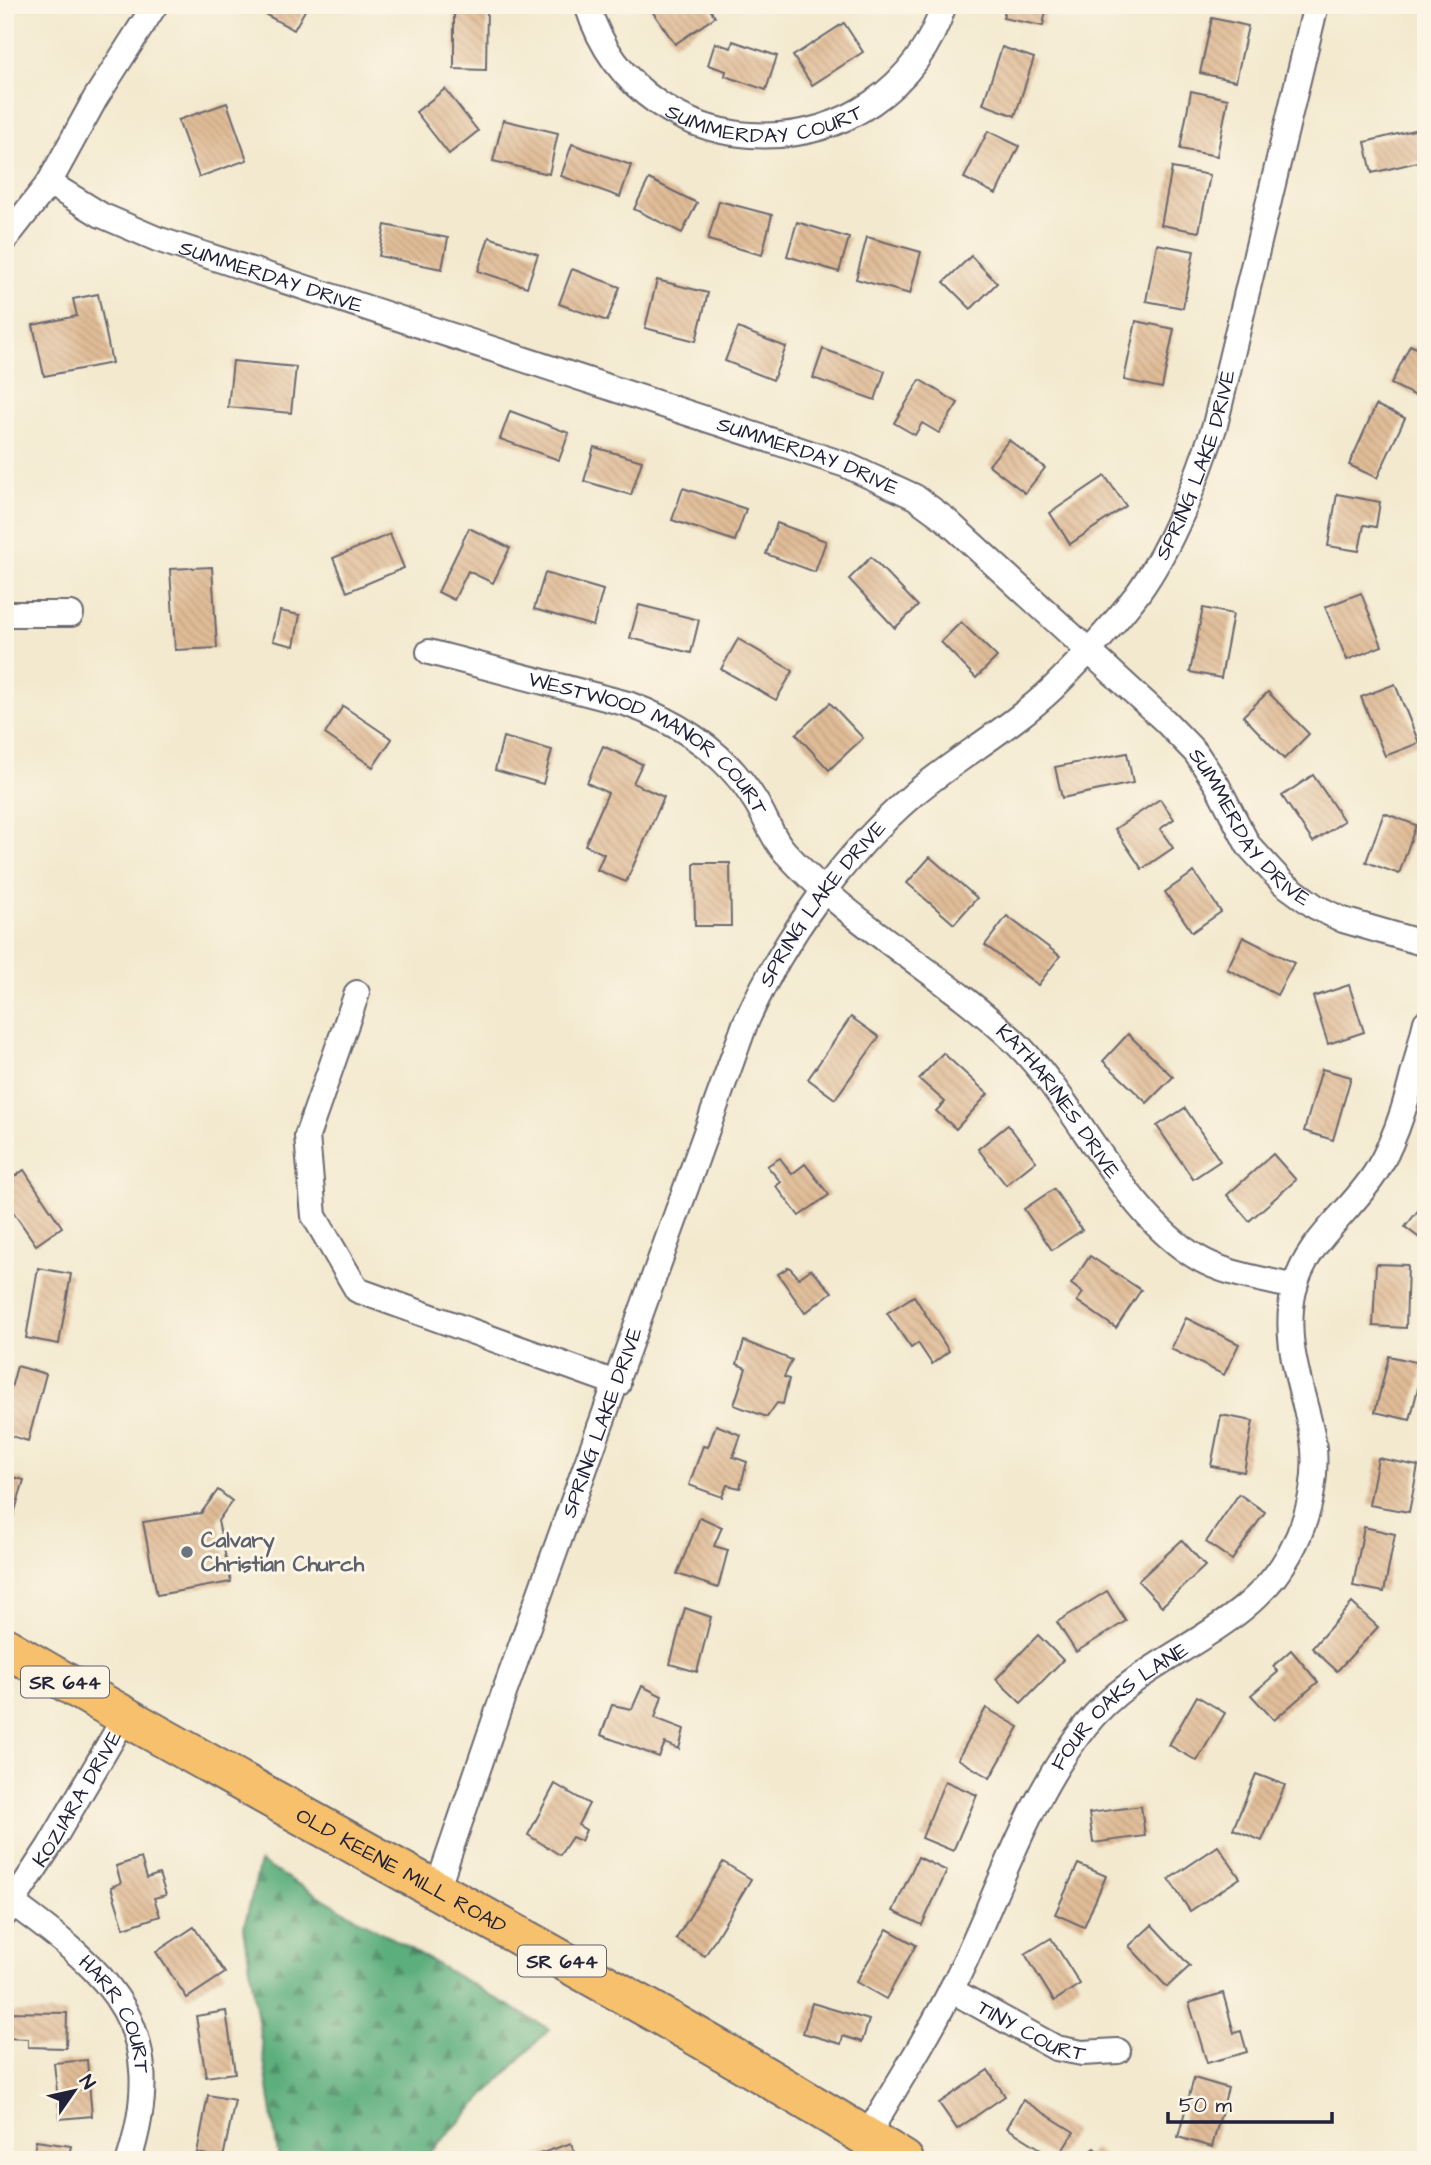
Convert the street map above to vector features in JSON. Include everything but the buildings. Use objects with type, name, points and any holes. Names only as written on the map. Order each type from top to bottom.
[{"type":"main road","name":"OLD KEENE MILL ROAD","points":[[5,1647],[125,1717],[437,1889],[867,2136],[904,2160]]},
{"type":"street","points":[[5,239],[49,183],[95,99],[155,5]]},
{"type":"street","name":"SUMMERDAY COURT","points":[[587,5],[602,41],[619,67],[656,102],[697,124],[757,137],[819,129],[872,104],[915,64],[926,48],[944,5]]},
{"type":"street","name":"SPRING LAKE DRIVE","points":[[437,1889],[504,1693],[746,1024],[785,948],[854,855],[910,797],[955,760],[1052,689],[1152,572],[1172,534],[1198,477],[1230,367],[1316,5]]},
{"type":"street","name":"SUMMERDAY DRIVE","points":[[49,183],[101,215],[157,239],[881,479],[945,519],[1088,649],[1196,753],[1217,785],[1248,845],[1283,883],[1316,907],[1343,920],[1426,944]]},
{"type":"street","points":[[5,614],[71,614]]},
{"type":"street","name":"WESTWOOD MANOR COURT","points":[[429,652],[628,704],[681,727],[708,747],[735,774],[756,801],[783,851],[827,891]]},
{"type":"street","name":"KATHARINES DRIVE","points":[[827,891],[864,926],[981,1013],[1015,1043],[1048,1080],[1161,1231],[1200,1260],[1227,1270],[1295,1287]]},
{"type":"street","points":[[357,993],[307,1136],[314,1216],[357,1290],[618,1384]]},
{"type":"street","points":[[1295,1287],[1318,1243],[1376,1172],[1394,1137],[1426,1022]]},
{"type":"street","name":"FOUR OAKS LANE","points":[[867,2136],[951,1990],[1043,1790],[1067,1749],[1107,1701],[1138,1676],[1220,1628],[1244,1609],[1276,1575],[1297,1539],[1310,1499],[1315,1457],[1311,1427],[1296,1376],[1290,1341],[1295,1287]]},
{"type":"street","name":"KOZIARA DRIVE","points":[[10,1909],[125,1717]]},
{"type":"street","name":"HARR COURT","points":[[10,1909],[91,1964],[116,1995],[127,2015],[139,2052],[143,2091],[138,2129],[129,2160]]},
{"type":"street","name":"TINY COURT","points":[[951,1990],[1056,2048],[1082,2053],[1118,2051]]},
{"type":"green space","points":[[260,1862],[549,2029],[423,2160],[279,2160],[244,1927]]},
{"type":"place","name":"Calvary Christian Church","points":[[187,1552]]}]
